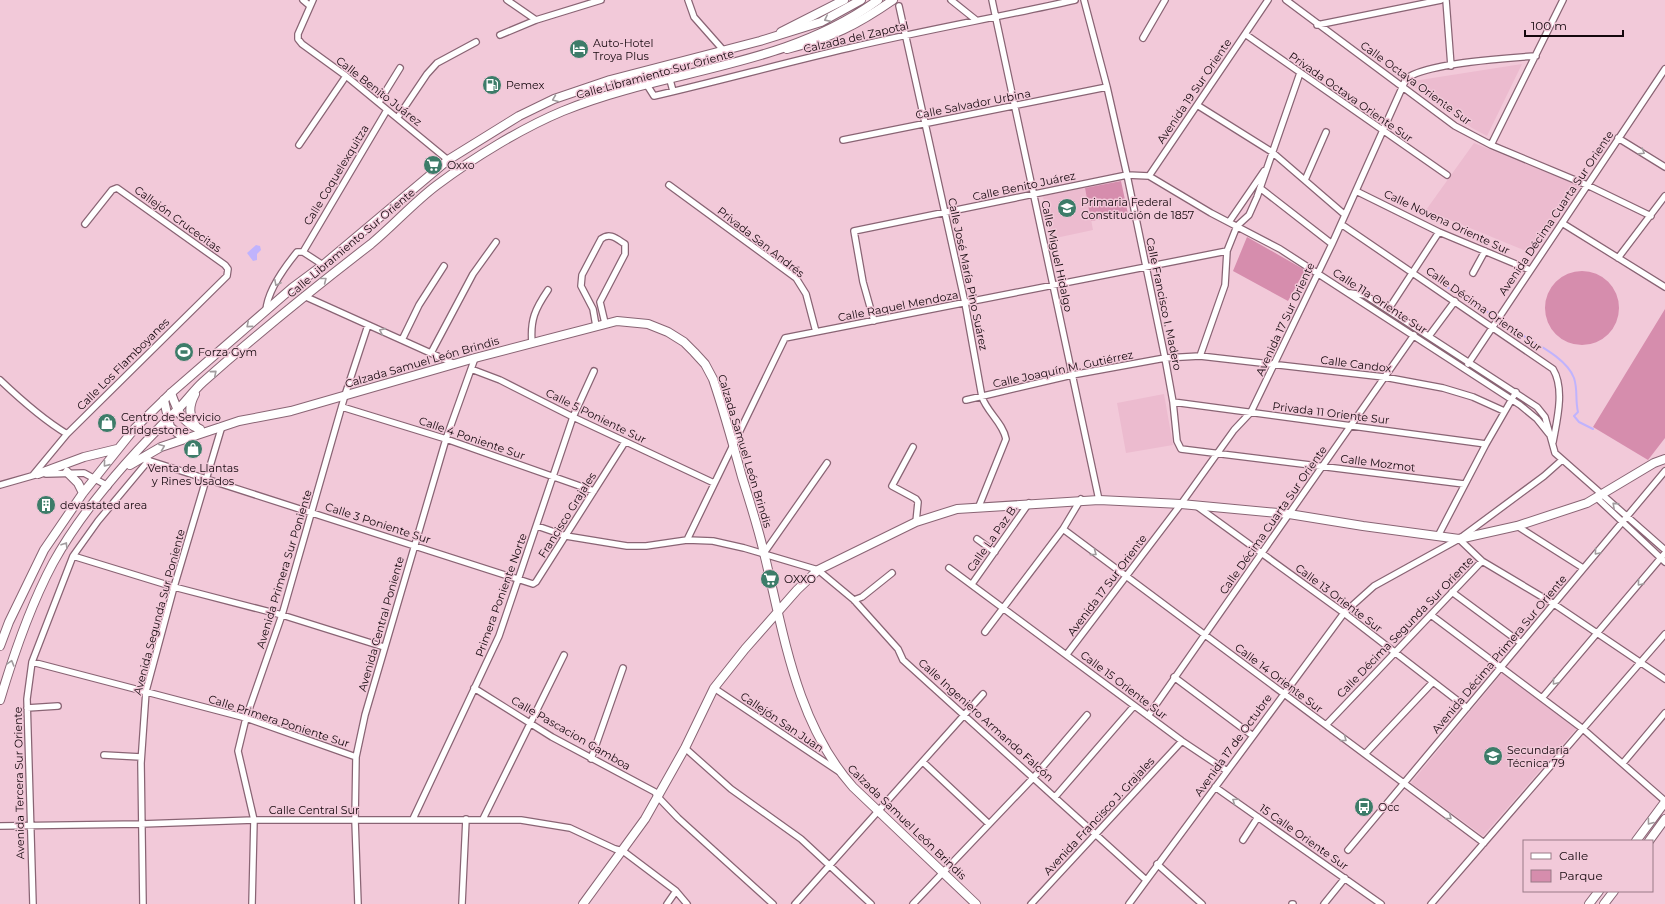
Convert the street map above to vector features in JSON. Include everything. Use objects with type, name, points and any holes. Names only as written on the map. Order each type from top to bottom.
[{"type":"street","points":[[303,0],[310,6],[313,0]]},
{"type":"street","points":[[507,0],[536,20]]},
{"type":"street","points":[[583,0],[588,4]]},
{"type":"street","points":[[500,35],[536,20],[600,0]]},
{"type":"street","points":[[688,0],[694,17],[724,51]]},
{"type":"street","points":[[760,42],[844,0]]},
{"type":"street","name":"Calle Libramiento Sur Oriente","points":[[0,646],[9,622],[44,550],[94,478],[135,428],[170,393],[421,180],[448,160],[519,116],[554,99],[610,80],[760,42],[821,22],[861,0]]},
{"type":"street","name":"Calle Libramiento Sur Oriente","points":[[0,700],[14,654],[53,564],[78,525],[118,474],[200,385],[304,296],[375,240],[436,186],[502,143],[535,124],[565,110],[647,86],[767,54],[823,33],[878,0]]},
{"type":"street","points":[[951,0],[976,20]]},
{"type":"street","name":"Calle Miguel Hidalgo","points":[[992,0],[1099,500]]},
{"type":"street","name":"Calzada del Zapotal","points":[[647,86],[654,96],[850,48],[1059,2],[1075,0]]},
{"type":"street","name":"Calle Francisco I. Madero","points":[[1084,0],[1128,175],[1165,358],[1173,402],[1177,441],[1181,449]]},
{"type":"street","points":[[1143,38],[1165,0]]},
{"type":"street","name":"Avenida 19 Sur Oriente","points":[[1148,176],[1268,0]]},
{"type":"street","name":"Calle Octava Oriente Sur","points":[[1286,0],[1317,25],[1455,126],[1491,145],[1587,185]]},
{"type":"street","points":[[1317,25],[1441,0]]},
{"type":"street","points":[[1446,0],[1451,66]]},
{"type":"street","points":[[1491,145],[1563,0]]},
{"type":"street","points":[[767,54],[820,41],[849,28],[896,3]]},
{"type":"street","name":"Calle José María Pino Suárez","points":[[896,3],[907,36],[926,123],[965,303],[982,397],[985,405],[1005,433],[1006,439],[979,506]]},
{"type":"street","name":"Calle Benito Juárez","points":[[310,6],[298,34],[298,39],[302,44],[398,117],[448,160]]},
{"type":"street","name":"Privada Octava Oriente Sur","points":[[1245,34],[1381,131],[1447,175]]},
{"type":"street","points":[[398,117],[427,74],[437,62],[476,42]]},
{"type":"street","name":"Avenida 17 Sur Oriente","points":[[1067,654],[1181,504],[1234,430],[1251,412],[1332,244],[1381,131],[1406,79],[1411,75],[1425,69],[1505,58],[1536,56]]},
{"type":"street","points":[[379,102],[400,68]]},
{"type":"street","name":"Avenida Décima Cuarta Sur Oriente","points":[[1464,369],[1665,68]]},
{"type":"street","points":[[1200,356],[1225,285],[1227,251],[1236,226],[1249,215],[1260,188],[1300,73]]},
{"type":"street","points":[[300,145],[346,76]]},
{"type":"street","points":[[670,80],[673,91]]},
{"type":"street","name":"Calle Salvador Urbina","points":[[843,140],[1107,88]]},
{"type":"street","points":[[1196,105],[1272,152],[1345,215]]},
{"type":"street","name":"Calle Coquelexquitza","points":[[303,252],[388,110]]},
{"type":"street","points":[[1305,180],[1326,132]]},
{"type":"street","points":[[1618,138],[1665,167]]},
{"type":"street","points":[[1229,222],[1266,168]]},
{"type":"street","points":[[1128,175],[1148,176]]},
{"type":"street","name":"Calle Benito Juárez","points":[[874,321],[863,282],[854,231],[1128,175]]},
{"type":"street","name":"Calle 11a Oriente Sur","points":[[1148,176],[1236,226],[1268,242],[1350,293],[1520,405],[1537,419],[1549,434]]},
{"type":"street","name":"Privada San Andrés","points":[[669,185],[796,278],[806,294],[816,332]]},
{"type":"street","points":[[1587,185],[1651,216]]},
{"type":"street","name":"Callejón Crucecitas","points":[[85,224],[114,188],[168,224],[228,270]]},
{"type":"street","points":[[1260,188],[1332,244]]},
{"type":"street","name":"Calle Novena Oriente Sur","points":[[1356,191],[1439,232],[1530,270]]},
{"type":"street","points":[[1618,258],[1665,196]]},
{"type":"street","points":[[1562,223],[1665,287]]},
{"type":"street","name":"Calle Décima Oriente Sur","points":[[1341,224],[1553,369],[1558,380],[1559,405],[1552,444]]},
{"type":"street","points":[[1388,310],[1439,232]]},
{"type":"street","points":[[596,326],[593,309],[581,286],[582,275],[601,239],[605,236],[613,236],[625,244],[625,254],[600,302],[605,323]]},
{"type":"street","points":[[431,353],[472,274],[496,242]]},
{"type":"street","name":"Calle Raquel Mendoza","points":[[733,444],[785,338],[1227,251]]},
{"type":"street","points":[[1473,273],[1485,251]]},
{"type":"street","points":[[266,311],[267,303],[286,267],[297,252],[303,252],[323,264]]},
{"type":"street","points":[[402,340],[419,305],[444,266]]},
{"type":"street","name":"Calle Los Flamboyanes","points":[[36,475],[67,434],[227,276],[228,270]]},
{"type":"street","points":[[532,343],[530,327],[533,317],[548,290]]},
{"type":"street","name":"Calle 11a Oriente Sur","points":[[1350,293],[1365,295],[1537,407],[1545,417],[1555,453],[1600,496]]},
{"type":"street","points":[[304,296],[456,364]]},
{"type":"street","points":[[1429,336],[1455,301]]},
{"type":"street","name":"Calzada Samuel León Brindis","points":[[118,474],[141,457],[161,447],[222,426],[291,411],[475,358],[605,323],[632,322],[648,324],[668,332],[684,342],[705,364],[713,378],[764,553],[778,613],[802,699],[811,723],[840,772],[878,812],[976,904]]},
{"type":"street","name":"Avenida Primera Sur Poniente","points":[[252,904],[254,820],[238,751],[246,718],[282,615],[345,395],[368,325]]},
{"type":"street","name":"Calle Décima Cuarta Sur Oriente","points":[[1148,716],[1414,335]]},
{"type":"street","name":"Calle Joaquín M. Gutiérrez","points":[[966,400],[1072,375],[1165,358],[1200,356]]},
{"type":"street","name":"Calle Candox","points":[[1200,356],[1384,377],[1443,388],[1473,397],[1504,411]]},
{"type":"street","name":"Avenida Central Poniente","points":[[358,904],[355,820],[356,757],[365,715],[446,438],[475,358]]},
{"type":"street","name":"Calle 5 Poniente Sur","points":[[470,369],[500,380],[573,417],[714,483]]},
{"type":"street","name":"Primera Poniente Norte","points":[[413,819],[499,636],[517,579],[554,477],[573,417],[594,372]]},
{"type":"street","points":[[0,380],[51,425],[67,434]]},
{"type":"street","points":[[197,428],[190,417],[190,412],[191,401],[200,385]]},
{"type":"street","points":[[1438,536],[1464,484],[1516,392]]},
{"type":"street","points":[[170,393],[186,423],[206,432]]},
{"type":"street","points":[[1520,405],[1524,398]]},
{"type":"street","points":[[164,400],[170,427],[185,439]]},
{"type":"street","name":"Privada 11 Oriente Sur","points":[[1173,402],[1486,444]]},
{"type":"street","name":"Calle 4 Poniente Sur","points":[[342,407],[446,438],[594,491]]},
{"type":"street","name":"Avenida Segunda Sur Poniente","points":[[143,904],[141,824],[142,757],[146,691],[174,587],[208,479],[222,426]]},
{"type":"street","name":"Francisco Grajales","points":[[517,579],[533,584],[536,582],[625,442]]},
{"type":"street","points":[[687,540],[733,444]]},
{"type":"street","points":[[913,447],[892,486],[916,499],[918,502],[916,522]]},
{"type":"street","name":"Calle Mozmot","points":[[1181,449],[1464,484]]},
{"type":"street","points":[[0,485],[36,475],[84,457],[117,450]]},
{"type":"street","name":"Calle 3 Poniente Sur","points":[[141,457],[517,579]]},
{"type":"street","points":[[583,904],[598,882],[623,851],[685,748],[714,688],[745,649],[818,570],[916,522],[942,512],[979,506],[1081,499],[1181,504],[1198,507],[1289,514],[1459,539],[1517,526],[1566,511],[1600,496],[1654,463],[1665,459]]},
{"type":"street","name":"Avenida Tercera Sur Oriente","points":[[33,904],[27,708],[32,662],[73,556],[98,521],[149,460]]},
{"type":"street","name":"Avenida 17 de Octubre","points":[[1129,904],[1157,864],[1344,614],[1374,586],[1459,539],[1544,476],[1562,460]]},
{"type":"street","points":[[764,553],[827,463]]},
{"type":"street","name":"Avenida Décima Primera Sur Oriente","points":[[1348,850],[1665,470]]},
{"type":"street","points":[[36,475],[67,472],[84,473],[108,486]]},
{"type":"street","points":[[67,472],[78,483],[83,493]]},
{"type":"street","points":[[1600,496],[1627,516],[1665,550]]},
{"type":"street","points":[[1542,698],[1664,558],[1622,522],[1600,496]]},
{"type":"street","points":[[985,632],[1063,529],[1081,499]]},
{"type":"street","name":"Calle La Paz B.","points":[[972,584],[1029,503]]},
{"type":"street","name":"Calle 13 Oriente Sur","points":[[1198,507],[1344,614],[1467,708]]},
{"type":"street","points":[[537,526],[566,536],[627,546],[646,546],[687,540],[712,541],[764,553],[818,570]]},
{"type":"street","points":[[1517,526],[1583,568]]},
{"type":"street","name":"Calle 14 Oriente Sur","points":[[1063,529],[1484,843]]},
{"type":"street","points":[[977,539],[995,552]]},
{"type":"street","points":[[1459,539],[1482,561],[1554,604],[1665,679]]},
{"type":"street","points":[[73,556],[174,587],[282,615],[384,647]]},
{"type":"street","name":"Calle Décima Segunda Sur Oriente","points":[[1326,725],[1482,561]]},
{"type":"street","name":"Calle 15 Oriente Sur","points":[[949,568],[1067,654],[1134,706],[1227,771]]},
{"type":"street","name":"Calle Ingeniero Armando Falcón","points":[[818,570],[854,600],[898,649],[904,660],[1146,880]]},
{"type":"street","points":[[854,600],[862,597],[892,574]]},
{"type":"street","points":[[1452,592],[1521,642]]},
{"type":"street","points":[[1431,615],[1583,729],[1623,763],[1665,802],[1637,840]]},
{"type":"street","points":[[1432,904],[1665,634]]},
{"type":"street","points":[[483,820],[564,655]]},
{"type":"street","name":"Calle Primera Poniente Sur","points":[[32,662],[246,718],[356,757]]},
{"type":"street","points":[[591,759],[623,668]]},
{"type":"street","points":[[1174,678],[1253,736]]},
{"type":"street","points":[[1365,754],[1433,682]]},
{"type":"street","name":"Calle Pascacion Gamboa","points":[[474,688],[591,759],[655,792],[678,818],[773,904]]},
{"type":"street","name":"Callejón San Juan","points":[[714,688],[840,772]]},
{"type":"street","points":[[795,904],[984,694]]},
{"type":"street","points":[[27,708],[58,706]]},
{"type":"street","points":[[1055,797],[1134,706]]},
{"type":"street","points":[[1623,763],[1665,713]]},
{"type":"street","points":[[913,904],[941,872],[1034,777],[1087,715]]},
{"type":"street","name":"Avenida Francisco J. Grajales","points":[[1031,904],[1182,741]]},
{"type":"street","points":[[685,748],[731,789],[801,839],[871,904]]},
{"type":"street","points":[[104,755],[142,757]]},
{"type":"street","points":[[923,762],[988,823]]},
{"type":"street","name":"15 Calle Oriente Sur","points":[[1215,787],[1381,904]]},
{"type":"street","points":[[1243,840],[1258,817]]},
{"type":"street","name":"Calle Central Sur","points":[[0,826],[30,827],[254,820],[413,819],[521,820],[548,823],[570,828],[608,846],[623,851],[676,890],[687,904]]},
{"type":"street","points":[[462,904],[466,819]]},
{"type":"street","points":[[1650,840],[1665,819]]},
{"type":"street","points":[[1157,864],[1202,904]]},
{"type":"street","points":[[1324,904],[1345,878]]},
{"type":"street","points":[[667,904],[676,890]]},
{"type":"street","points":[[1590,904],[1598,892]]},
{"type":"street","points":[[1604,904],[1613,892]]},
{"type":"shaded area","points":[[1522,64],[1487,136],[1472,128],[1407,82]]},
{"type":"shaded area","points":[[1474,143],[1580,186],[1533,254],[1426,210]]},
{"type":"shaded area","name":"Primaria Federal Constitución de 1857","points":[[1085,188],[1093,230],[1051,239],[1043,196]]},
{"type":"shaded area","points":[[256,245],[260,246],[261,250],[257,254],[257,260],[253,261],[247,253]]},
{"type":"shaded area","points":[[1164,394],[1173,445],[1126,453],[1117,403]]},
{"type":"shaded area","name":"Secundaria Técnica 79","points":[[1502,673],[1576,729],[1483,836],[1411,783]]},
{"type":"green space","points":[[1121,181],[1128,214],[1091,221],[1085,188]]},
{"type":"green space","points":[[1247,237],[1305,270],[1288,301],[1233,271]]},
{"type":"green space","points":[[1575,271],[1589,271],[1603,277],[1613,287],[1619,301],[1619,315],[1613,329],[1603,339],[1589,345],[1575,345],[1561,339],[1551,329],[1545,315],[1545,301],[1551,287],[1561,277]]},
{"type":"green space","points":[[1665,309],[1665,438],[1648,460],[1593,427]]},
{"type":"waterway","points":[[1437,281],[1491,314]]},
{"type":"waterway","points":[[1504,323],[1553,354],[1569,369],[1574,378],[1576,387],[1578,412],[1574,416],[1579,422],[1593,429]]},
{"type":"place","name":"Auto-Hotel Troya Plus","points":[[579,49]]},
{"type":"place","name":"Pemex","points":[[492,85]]},
{"type":"place","name":"Oxxo","points":[[433,165]]},
{"type":"place","name":"Primaria Federal Constitución de 1857","points":[[1067,208]]},
{"type":"place","name":"Forza Gym","points":[[184,352]]},
{"type":"place","name":"Centro de Servicio Bridgestone","points":[[107,423]]},
{"type":"place","name":"Venta de Llantas y Rines Usados","points":[[193,449]]},
{"type":"place","name":"devastated area","points":[[46,505]]},
{"type":"place","name":"OXXO","points":[[770,579]]},
{"type":"place","name":"Secundaria Técnica 79","points":[[1493,756]]},
{"type":"place","name":"Occ","points":[[1364,807]]}]
